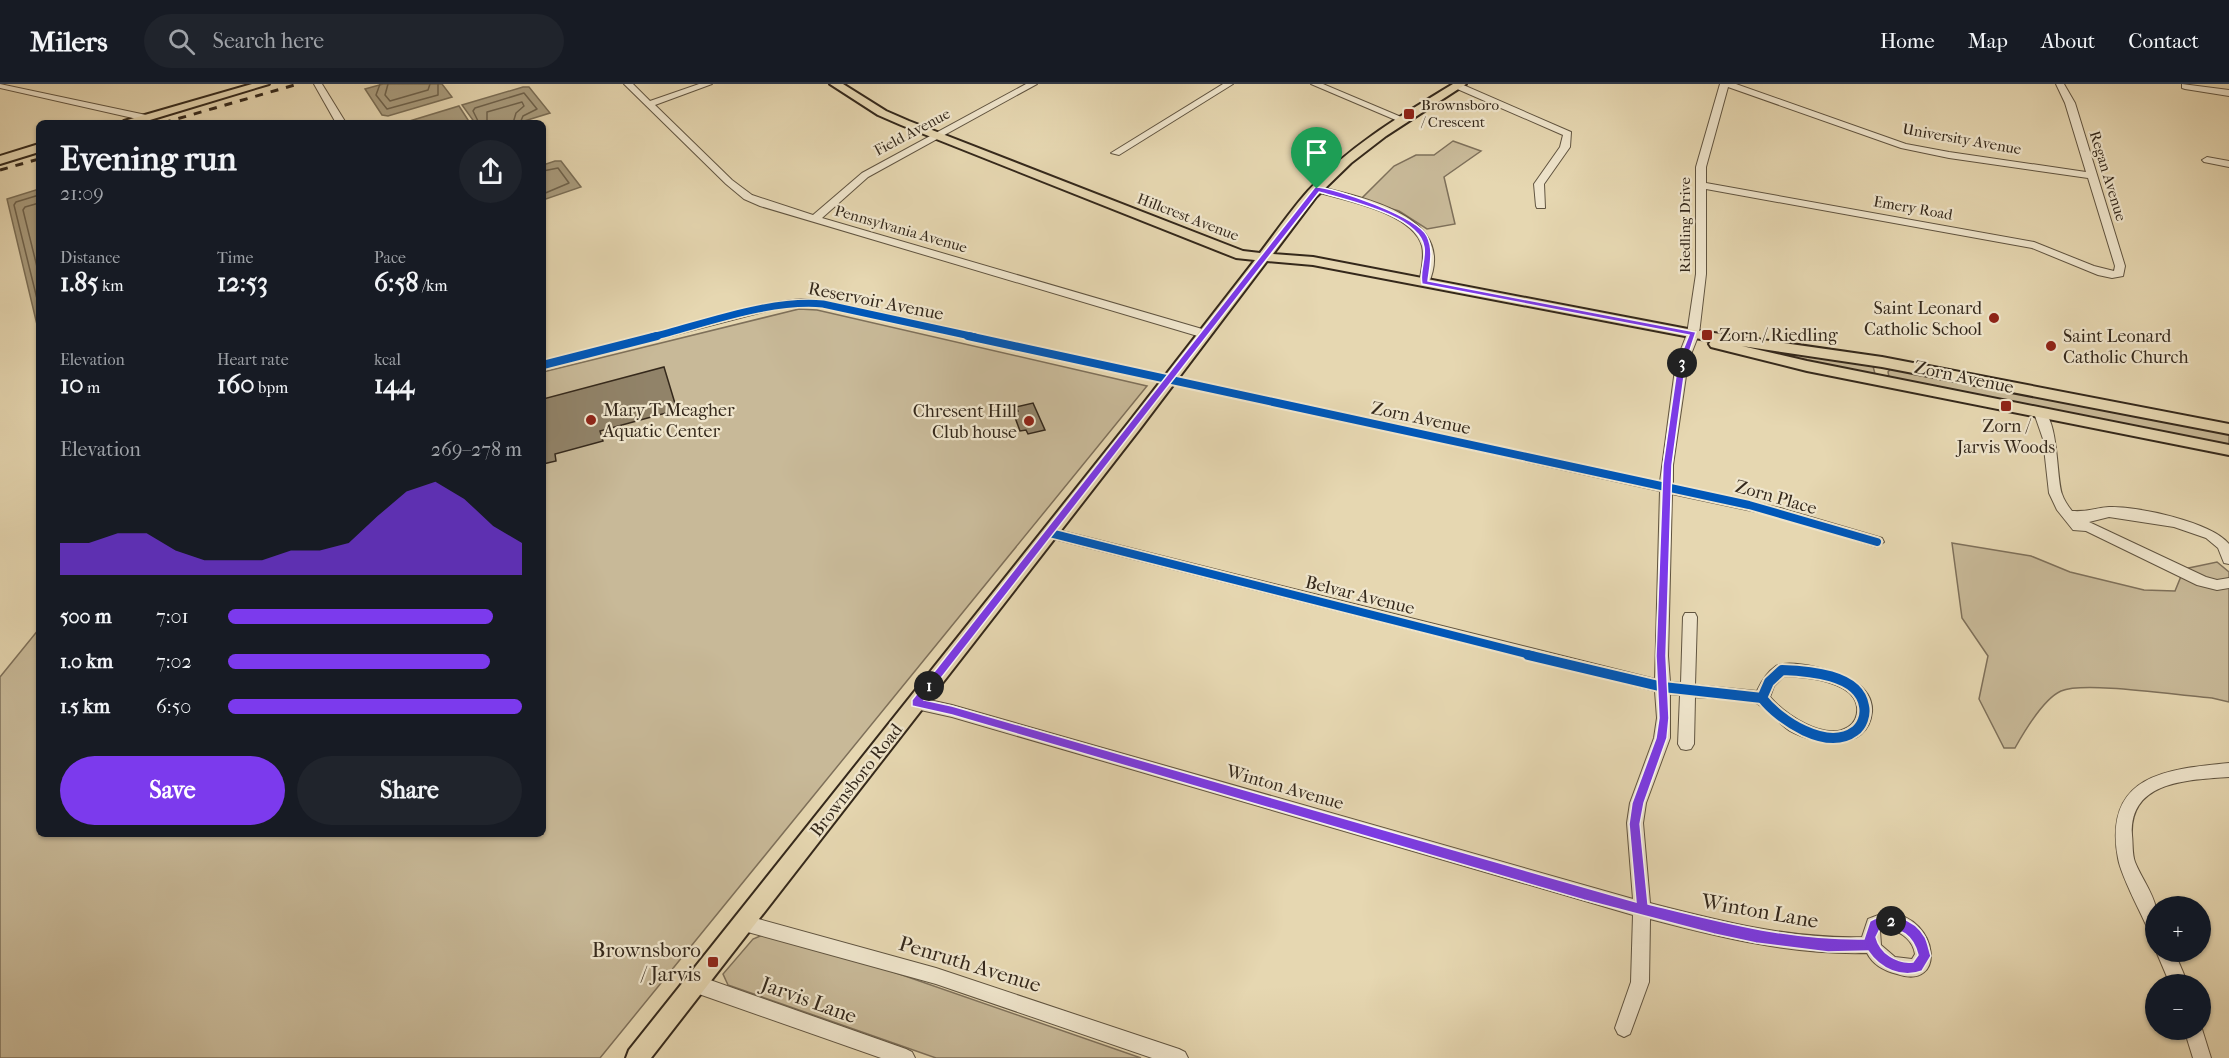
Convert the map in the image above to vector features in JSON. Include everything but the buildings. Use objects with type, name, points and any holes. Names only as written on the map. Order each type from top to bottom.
[{"type":"main road","points":[[139,120],[264,84]]},
{"type":"main road","name":"Hillcrest Avenue","points":[[835,84],[882,113],[1226,251],[1242,255],[1313,261],[1693,334]]},
{"type":"main road","name":"Brownsboro Road","points":[[637,1058],[1317,189],[1344,161],[1401,119],[1460,85]]},
{"type":"main road","points":[[0,160],[36,149]]},
{"type":"main road","name":"Zorn Avenue","points":[[1693,334],[1719,346],[1756,355],[2229,450]]},
{"type":"main road","name":"Zorn Avenue","points":[[1693,334],[1882,362],[2229,429]]},
{"type":"street","points":[[318,84],[339,120]]},
{"type":"street","name":"Pennsylvania Avenue","points":[[628,84],[736,189],[764,204],[1205,334]]},
{"type":"street","points":[[649,104],[708,84]]},
{"type":"street","name":"Field Avenue","points":[[815,219],[865,175],[1033,84]]},
{"type":"street","points":[[1116,153],[1229,84]]},
{"type":"street","points":[[1315,84],[1401,119]]},
{"type":"street","name":"University Avenue","points":[[1726,84],[1913,148],[2094,176]]},
{"type":"street","name":"Riedling Drive","points":[[1693,334],[1701,274],[1701,167],[1726,84]]},
{"type":"street","name":"Regan Avenue","points":[[2060,84],[2070,103],[2120,266],[2119,274],[2115,275]]},
{"type":"street","points":[[0,85],[146,118]]},
{"type":"street","points":[[1460,85],[1568,134],[1565,147],[1539,184],[1541,206]]},
{"type":"street","points":[[2185,85],[2229,93]]},
{"type":"street","points":[[2185,85],[2191,100]]},
{"type":"street","points":[[1721,96],[1746,91]]},
{"type":"street","points":[[2207,160],[2229,164]]},
{"type":"street","name":"Emery Road","points":[[1701,185],[2034,245],[2052,250],[2098,272],[2115,275]]},
{"type":"street","points":[[1317,189],[1387,211],[1417,228],[1423,234],[1428,247],[1424,283]]},
{"type":"street","name":"Reservoir Avenue","points":[[546,364],[778,305],[801,302],[823,304],[1169,380]]},
{"type":"street","points":[[1624,1028],[1640,981],[1642,908],[1635,824],[1638,803],[1662,738],[1664,718],[1661,656],[1666,488],[1682,362],[1693,334]]},
{"type":"street","name":"Zorn Avenue","points":[[1169,380],[1666,488]]},
{"type":"street","points":[[2040,413],[2049,439],[2055,493],[2078,527],[2086,526],[2098,531],[2202,581],[2217,585],[2229,583]]},
{"type":"street","name":"Zorn Place","points":[[1666,488],[1687,490],[1766,509],[1877,542]]},
{"type":"street","points":[[2068,515],[2089,517],[2109,512],[2176,522],[2211,534],[2223,545],[2229,559]]},
{"type":"street","name":"Belvar Avenue","points":[[1050,533],[1600,673],[1663,687],[1762,698]]},
{"type":"street","points":[[1686,744],[1690,617]]},
{"type":"street","points":[[1782,670],[1793,670],[1826,674],[1840,680],[1858,694],[1866,710],[1864,717],[1854,730],[1835,737],[1824,737],[1802,730],[1771,708],[1762,698],[1764,691],[1777,673],[1782,670]]},
{"type":"street","name":"Winton Avenue","points":[[916,703],[952,711],[1584,894],[1642,908]]},
{"type":"street","points":[[2145,902],[2127,859],[2123,837],[2129,806],[2138,793],[2153,783],[2186,774],[2229,770]]},
{"type":"street","name":"Winton Lane","points":[[1642,908],[1756,937],[1828,946],[1872,945]]},
{"type":"street","name":"Penruth Avenue","points":[[744,923],[936,976],[1179,1058]]},
{"type":"street","name":"Jarvis Lane","points":[[696,984],[906,1058]]},
{"type":"street","points":[[2196,1040],[2202,1058]]},
{"type":"shaded area","points":[[1453,141],[1481,151],[1444,177],[1455,224],[1427,229],[1399,211],[1360,200],[1394,166],[1416,155],[1434,155]]},
{"type":"shaded area","points":[[799,309],[817,310],[1147,386],[600,1058],[0,1058],[0,677],[36,633],[36,837],[546,837],[546,371]]},
{"type":"shaded area","points":[[1716,339],[1873,366],[1875,374],[1800,361]]},
{"type":"shaded area","points":[[1891,368],[2229,432],[2229,447],[1894,380],[1889,377],[1888,372]]},
{"type":"shaded area","points":[[1952,543],[2031,556],[2070,572],[2144,590],[2175,591],[2184,569],[2217,562],[2229,572],[2229,702],[2212,698],[2134,690],[2073,688],[2061,691],[2047,701],[2023,733],[2015,748],[2004,748],[1979,699],[1988,656],[1962,618]]},
{"type":"shaded area","points":[[765,934],[856,959],[1141,1058],[936,1058],[728,985],[723,974],[753,939]]},
{"type":"water","points":[[383,84],[442,84],[452,97],[388,116],[382,115],[365,89]]},
{"type":"water","points":[[529,87],[550,113],[528,120],[473,120],[462,105]]},
{"type":"water","points":[[459,106],[468,120],[413,120]]},
{"type":"water","points":[[561,161],[581,187],[546,199],[546,164]]},
{"type":"water","points":[[36,190],[36,320],[7,199]]},
{"type":"railway","points":[[173,120],[298,84]]},
{"type":"railway","points":[[0,170],[36,160]]},
{"type":"cycle path","points":[[546,364],[778,305],[801,302],[823,304],[1749,505],[1877,542]]},
{"type":"cycle path","points":[[1050,533],[1663,687],[1762,698],[1769,682],[1782,670],[1819,674],[1846,683],[1857,690],[1863,699],[1865,711],[1862,723],[1855,731],[1835,737],[1824,736],[1812,734],[1793,725],[1762,698]]},
{"type":"place","name":"Brownsboro / Crescent","points":[[1409,114]]},
{"type":"place","name":"Saint Leonard Catholic School","points":[[1994,318]]},
{"type":"place","name":"Zorn / Riedling","points":[[1707,335]]},
{"type":"place","name":"Saint Leonard Catholic Church","points":[[2051,346]]},
{"type":"place","name":"Zorn / Jarvis Woods","points":[[2006,406]]},
{"type":"place","name":"Mary T Meagher Aquatic Center","points":[[591,420]]},
{"type":"place","name":"Chresent Hill Club house","points":[[1029,421]]},
{"type":"place","name":"Brownsboro / Jarvis","points":[[713,962]]},
{"type":"route","points":[[1317,189],[916,703],[952,711],[1584,894],[1714,928],[1756,937],[1828,946],[1872,945],[1877,953],[1892,966],[1901,969],[1917,967],[1922,963],[1924,956],[1920,940],[1906,926],[1888,920],[1880,921],[1870,930],[1872,945],[1828,946],[1756,937],[1642,908],[1636,860],[1635,824],[1638,803],[1662,738],[1664,718],[1661,656],[1667,465],[1682,362],[1693,334],[1424,283],[1429,253],[1423,234],[1417,228],[1387,211],[1317,189]]}]
